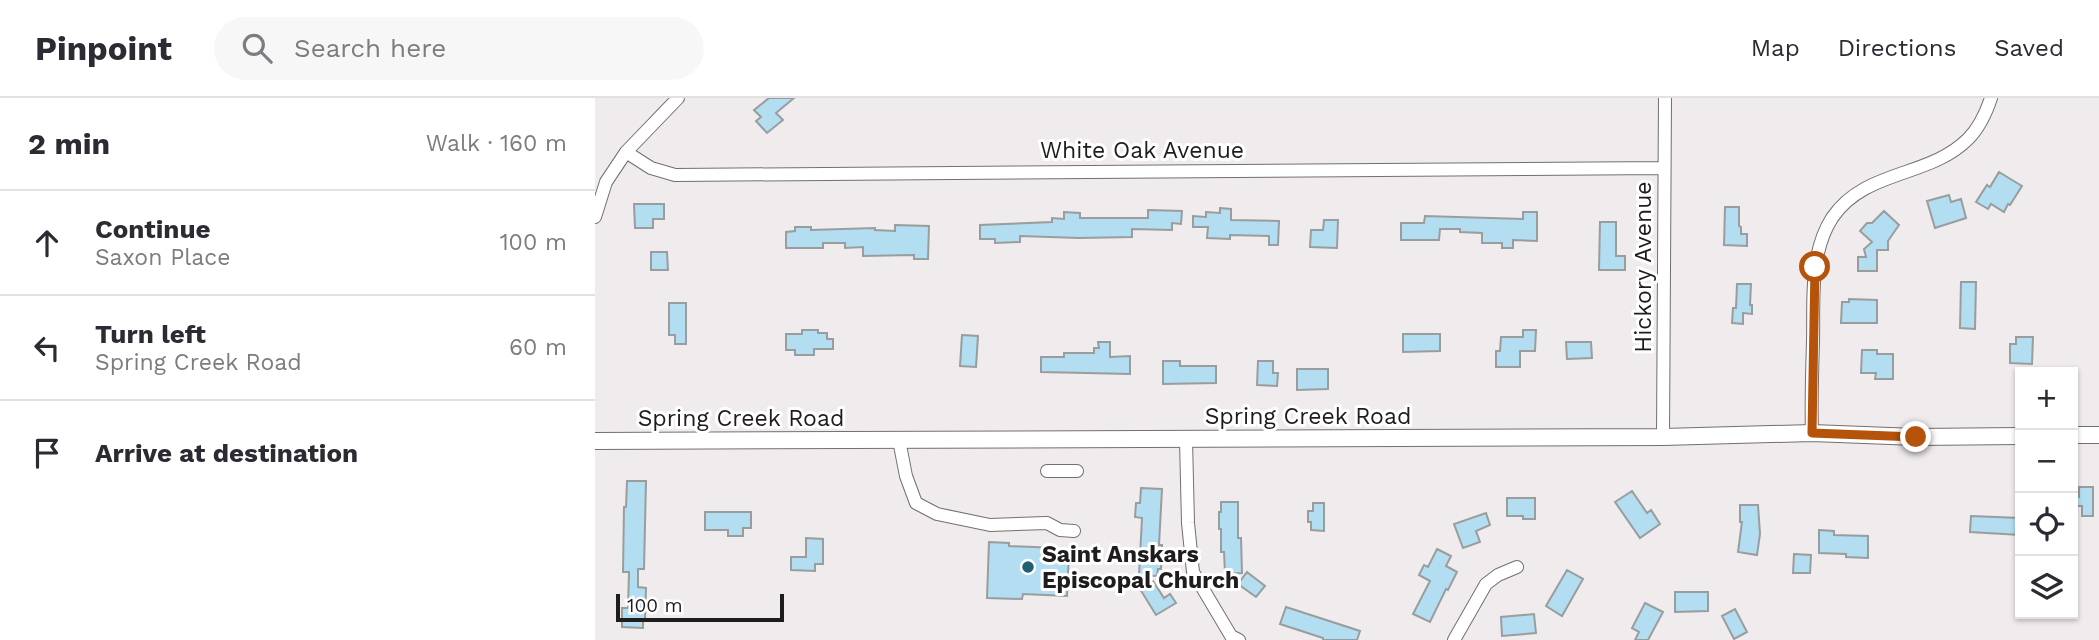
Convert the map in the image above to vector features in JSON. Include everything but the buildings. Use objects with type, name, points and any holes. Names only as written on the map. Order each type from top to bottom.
[{"type":"main road","name":"Spring Creek Road","points":[[595,441],[1663,437],[1812,433],[1889,437],[2015,436]]},
{"type":"main road","points":[[2078,435],[2099,435]]},
{"type":"street","points":[[595,217],[606,182],[626,152],[678,98]]},
{"type":"street","name":"Hickory Avenue","points":[[1663,437],[1665,98]]},
{"type":"street","points":[[1812,433],[1815,267],[1824,233],[1833,217],[1854,195],[1887,177],[1932,163],[1968,139],[1982,121],[1991,98]]},
{"type":"street","name":"White Oak Avenue","points":[[626,152],[651,168],[674,174],[1664,168]]},
{"type":"street","points":[[899,440],[906,476],[916,503],[937,514],[991,525],[1047,523],[1061,530],[1074,531]]},
{"type":"street","points":[[1186,440],[1188,523],[1193,572],[1233,639]]},
{"type":"street","points":[[1047,471],[1077,471]]},
{"type":"street","points":[[1454,640],[1486,584],[1498,575],[1517,567]]},
{"type":"place","name":"Saint Anskars Episcopal Church","points":[[1028,567]]},
{"type":"route","points":[[1815,267],[1812,433],[1916,437]]}]
